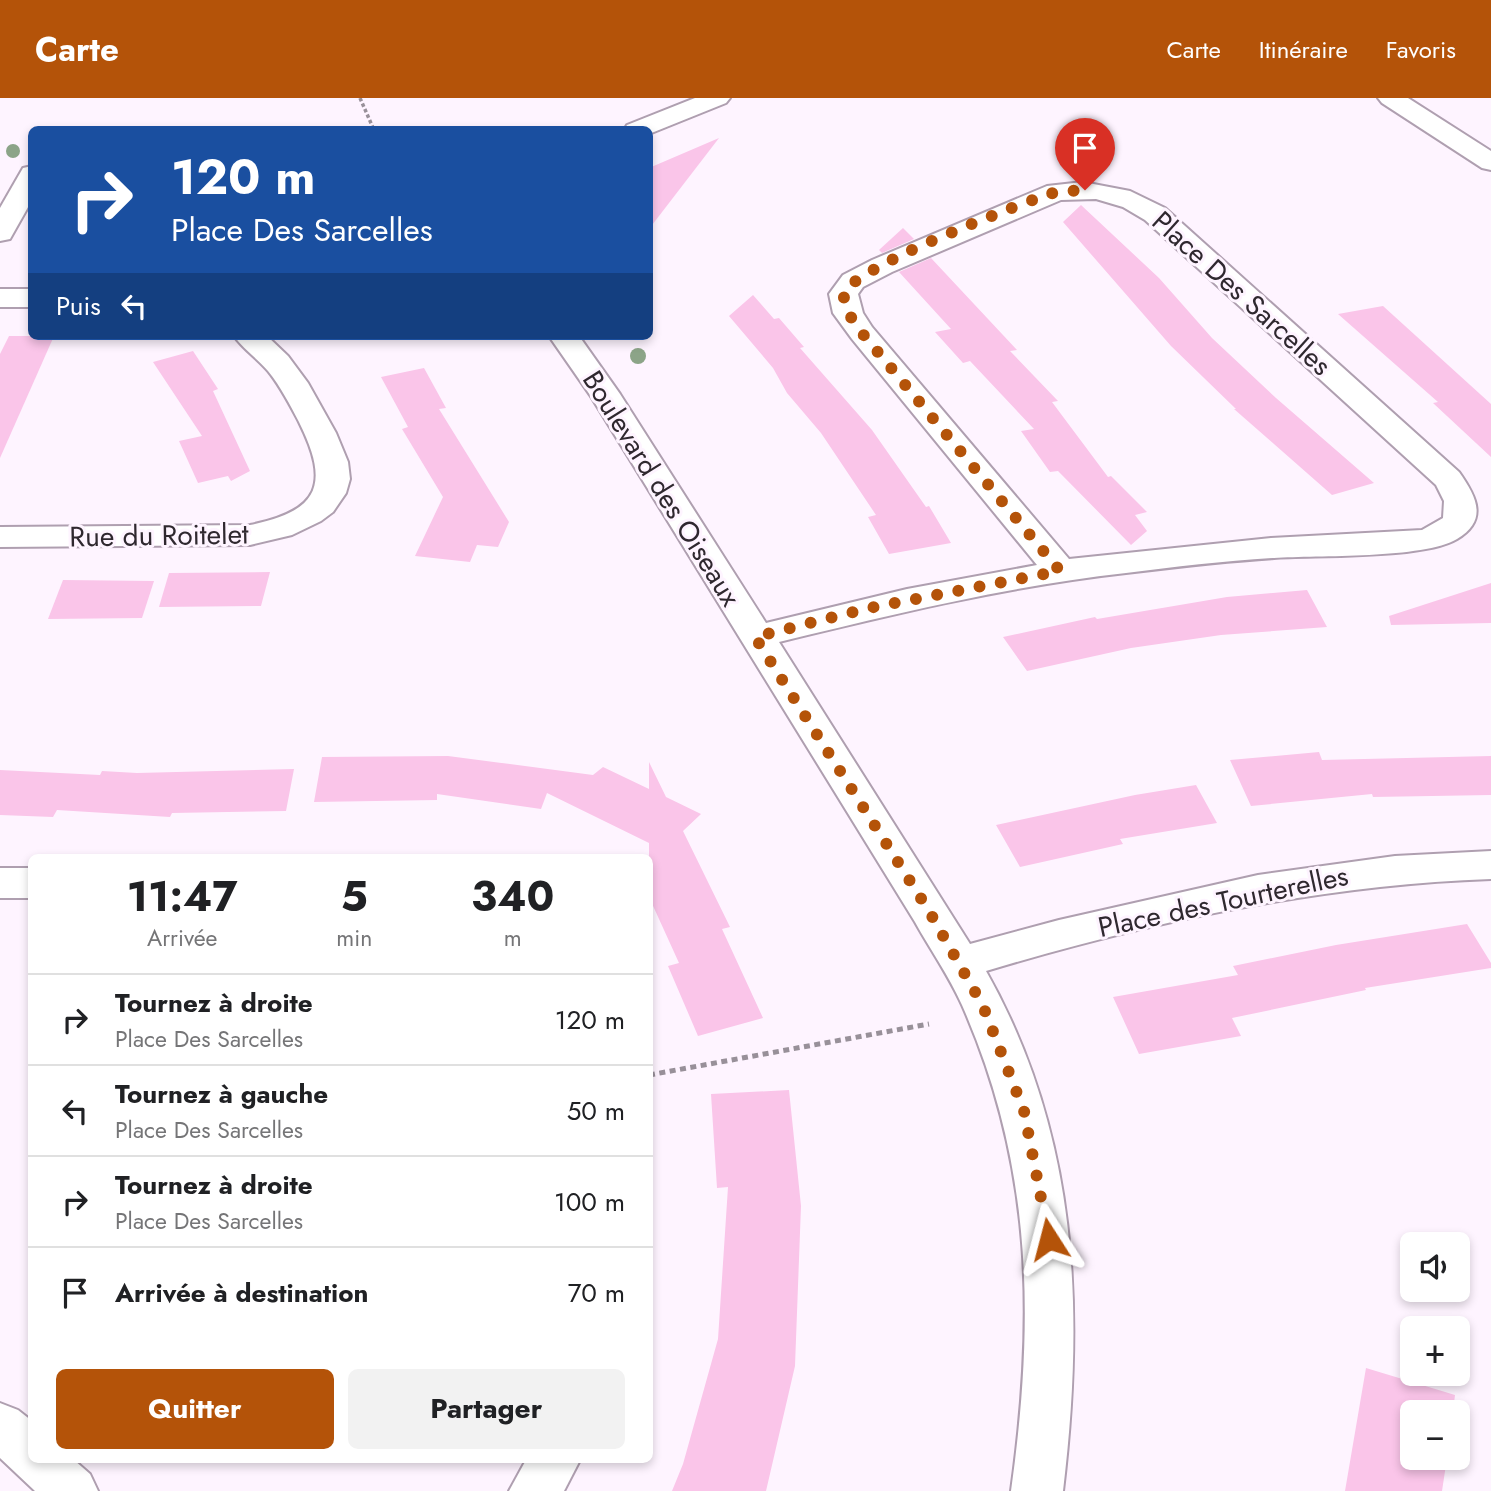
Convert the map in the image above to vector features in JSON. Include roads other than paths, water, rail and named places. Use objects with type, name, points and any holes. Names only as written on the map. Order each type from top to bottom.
[{"type":"street","points":[[646,126],[717,98]]},
{"type":"street","points":[[1391,98],[1491,162]]},
{"type":"street","points":[[0,233],[28,181]]},
{"type":"street","name":"Place Des Sarcelles","points":[[755,637],[869,608],[1060,571],[1216,552],[1424,540],[1438,537],[1458,522],[1463,511],[1462,501],[1448,479],[1155,214],[1141,204],[1117,194],[1085,190],[1056,192],[881,266],[853,281],[843,294],[848,313],[862,333],[1060,571]]},
{"type":"street","points":[[0,298],[28,298]]},
{"type":"street","name":"Rue du Roitelet","points":[[0,537],[250,535],[279,529],[313,512],[332,489],[332,463],[309,411],[286,372],[255,340]]},
{"type":"street","name":"Boulevard des Oiseaux","points":[[567,340],[605,394],[960,963],[983,1006],[1020,1101],[1032,1145],[1051,1255],[1052,1336],[1045,1432],[1037,1491]]},
{"type":"street","name":"Place des Tourterelles","points":[[960,963],[1027,943],[1257,888],[1381,870],[1491,864]]},
{"type":"street","points":[[0,883],[28,883]]},
{"type":"street","points":[[0,1426],[28,1450]]},
{"type":"street","points":[[40,1463],[72,1491]]},
{"type":"street","points":[[535,1491],[552,1463]]}]
